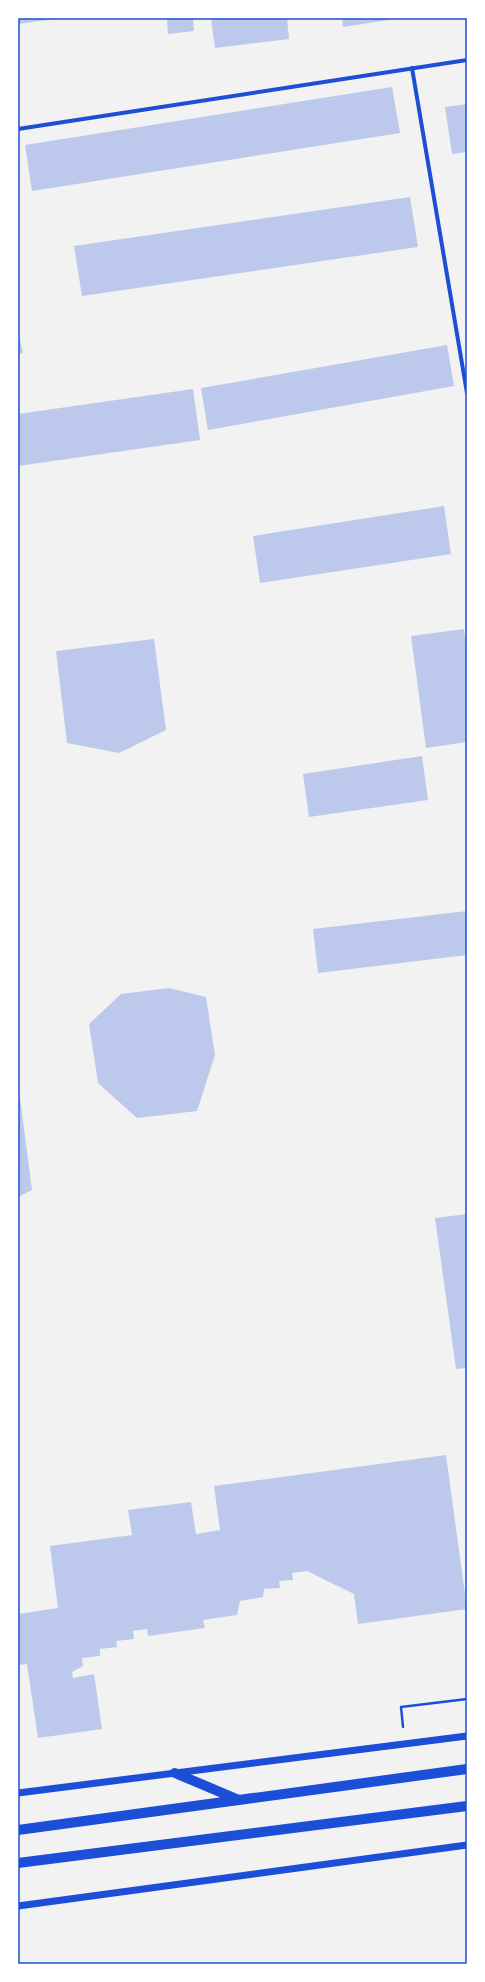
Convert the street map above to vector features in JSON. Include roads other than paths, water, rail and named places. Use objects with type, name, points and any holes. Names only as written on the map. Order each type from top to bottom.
[{"type":"main road","points":[[18,1830],[467,1769]]},
{"type":"main road","points":[[175,1773],[239,1800]]},
{"type":"main road","points":[[18,1863],[467,1806]]},
{"type":"street","points":[[18,129],[467,60]]},
{"type":"street","points":[[412,68],[467,392]]},
{"type":"street","points":[[18,1793],[467,1736]]},
{"type":"street","points":[[18,1906],[467,1845]]}]
